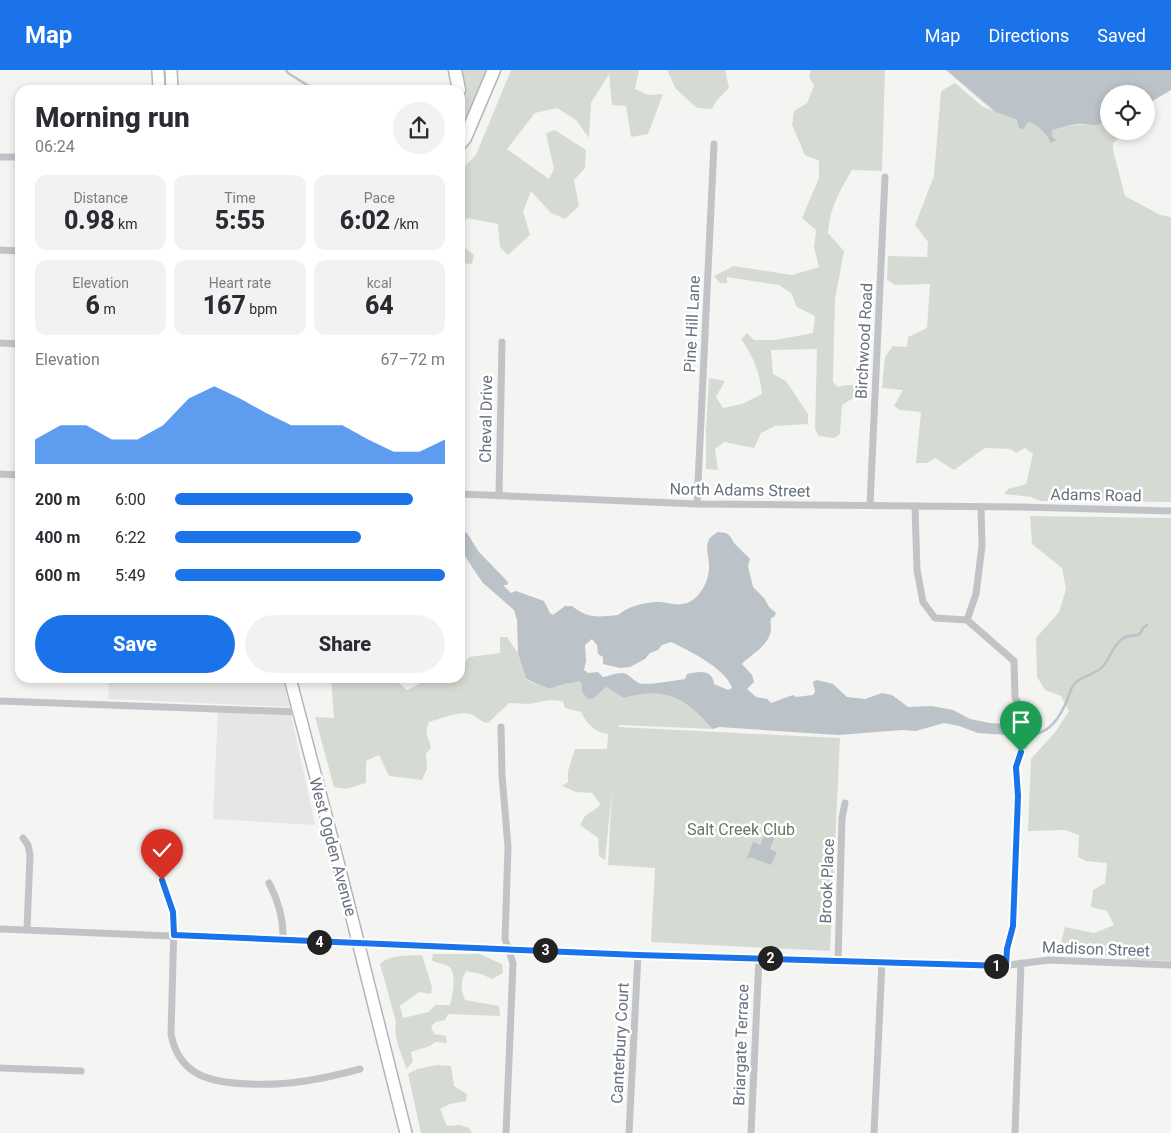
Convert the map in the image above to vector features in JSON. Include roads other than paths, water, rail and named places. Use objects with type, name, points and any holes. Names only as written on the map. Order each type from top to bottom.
[{"type":"highway","points":[[455,70],[458,85]]},
{"type":"highway","points":[[465,138],[494,70]]},
{"type":"main road","points":[[158,70],[159,85]]},
{"type":"main road","points":[[171,70],[172,85]]},
{"type":"main road","name":"West Ogden Avenue","points":[[291,683],[406,1133]]},
{"type":"street","name":"Pine Hill Lane","points":[[697,504],[714,144]]},
{"type":"street","points":[[0,156],[15,157]]},
{"type":"street","name":"Birchwood Road","points":[[870,505],[884,177]]},
{"type":"street","points":[[0,250],[15,251]]},
{"type":"street","name":"Cheval Drive","points":[[499,496],[502,342]]},
{"type":"street","points":[[0,343],[15,344]]},
{"type":"street","points":[[0,474],[15,475]]},
{"type":"street","name":"North Adams Street","points":[[465,494],[697,504],[1020,507]]},
{"type":"street","points":[[915,507],[917,570],[923,602],[936,618],[967,620],[1014,661],[1015,697],[1029,727],[1026,740],[1017,759],[1016,767],[1018,796],[1013,926],[1007,949],[1006,966]]},
{"type":"street","name":"Adams Road","points":[[1020,507],[1171,511]]},
{"type":"street","points":[[967,620],[976,594],[982,546],[981,508]]},
{"type":"street","points":[[0,701],[299,712]]},
{"type":"street","points":[[501,727],[502,775],[508,847],[505,939],[513,962],[506,1133]]},
{"type":"street","name":"Brook Place","points":[[838,960],[842,818],[845,803]]},
{"type":"street","points":[[23,838],[28,845],[30,855],[27,930]]},
{"type":"street","points":[[162,880],[173,912],[171,1034],[178,1055],[193,1072],[215,1081],[263,1085],[308,1082],[360,1069]]},
{"type":"street","points":[[269,883],[278,900],[282,916],[283,940]]},
{"type":"street","name":"Madison Street","points":[[0,929],[638,955],[1006,966],[1048,960],[1171,965]]},
{"type":"street","name":"Canterbury Court","points":[[629,1133],[638,955]]},
{"type":"street","name":"Briargate Terrace","points":[[751,1133],[758,958]]},
{"type":"street","points":[[874,1133],[882,962]]},
{"type":"street","points":[[1014,1133],[1021,963]]},
{"type":"street","points":[[0,1068],[81,1071]]},
{"type":"waterway","points":[[286,70],[307,85]]},
{"type":"waterway","points":[[1028,734],[1041,732],[1051,726],[1062,711],[1071,688],[1075,683],[1099,670],[1115,646],[1123,638],[1140,634],[1147,625]]},
{"type":"park label","name":"Salt Creek Club","points":[[741,829]]}]
